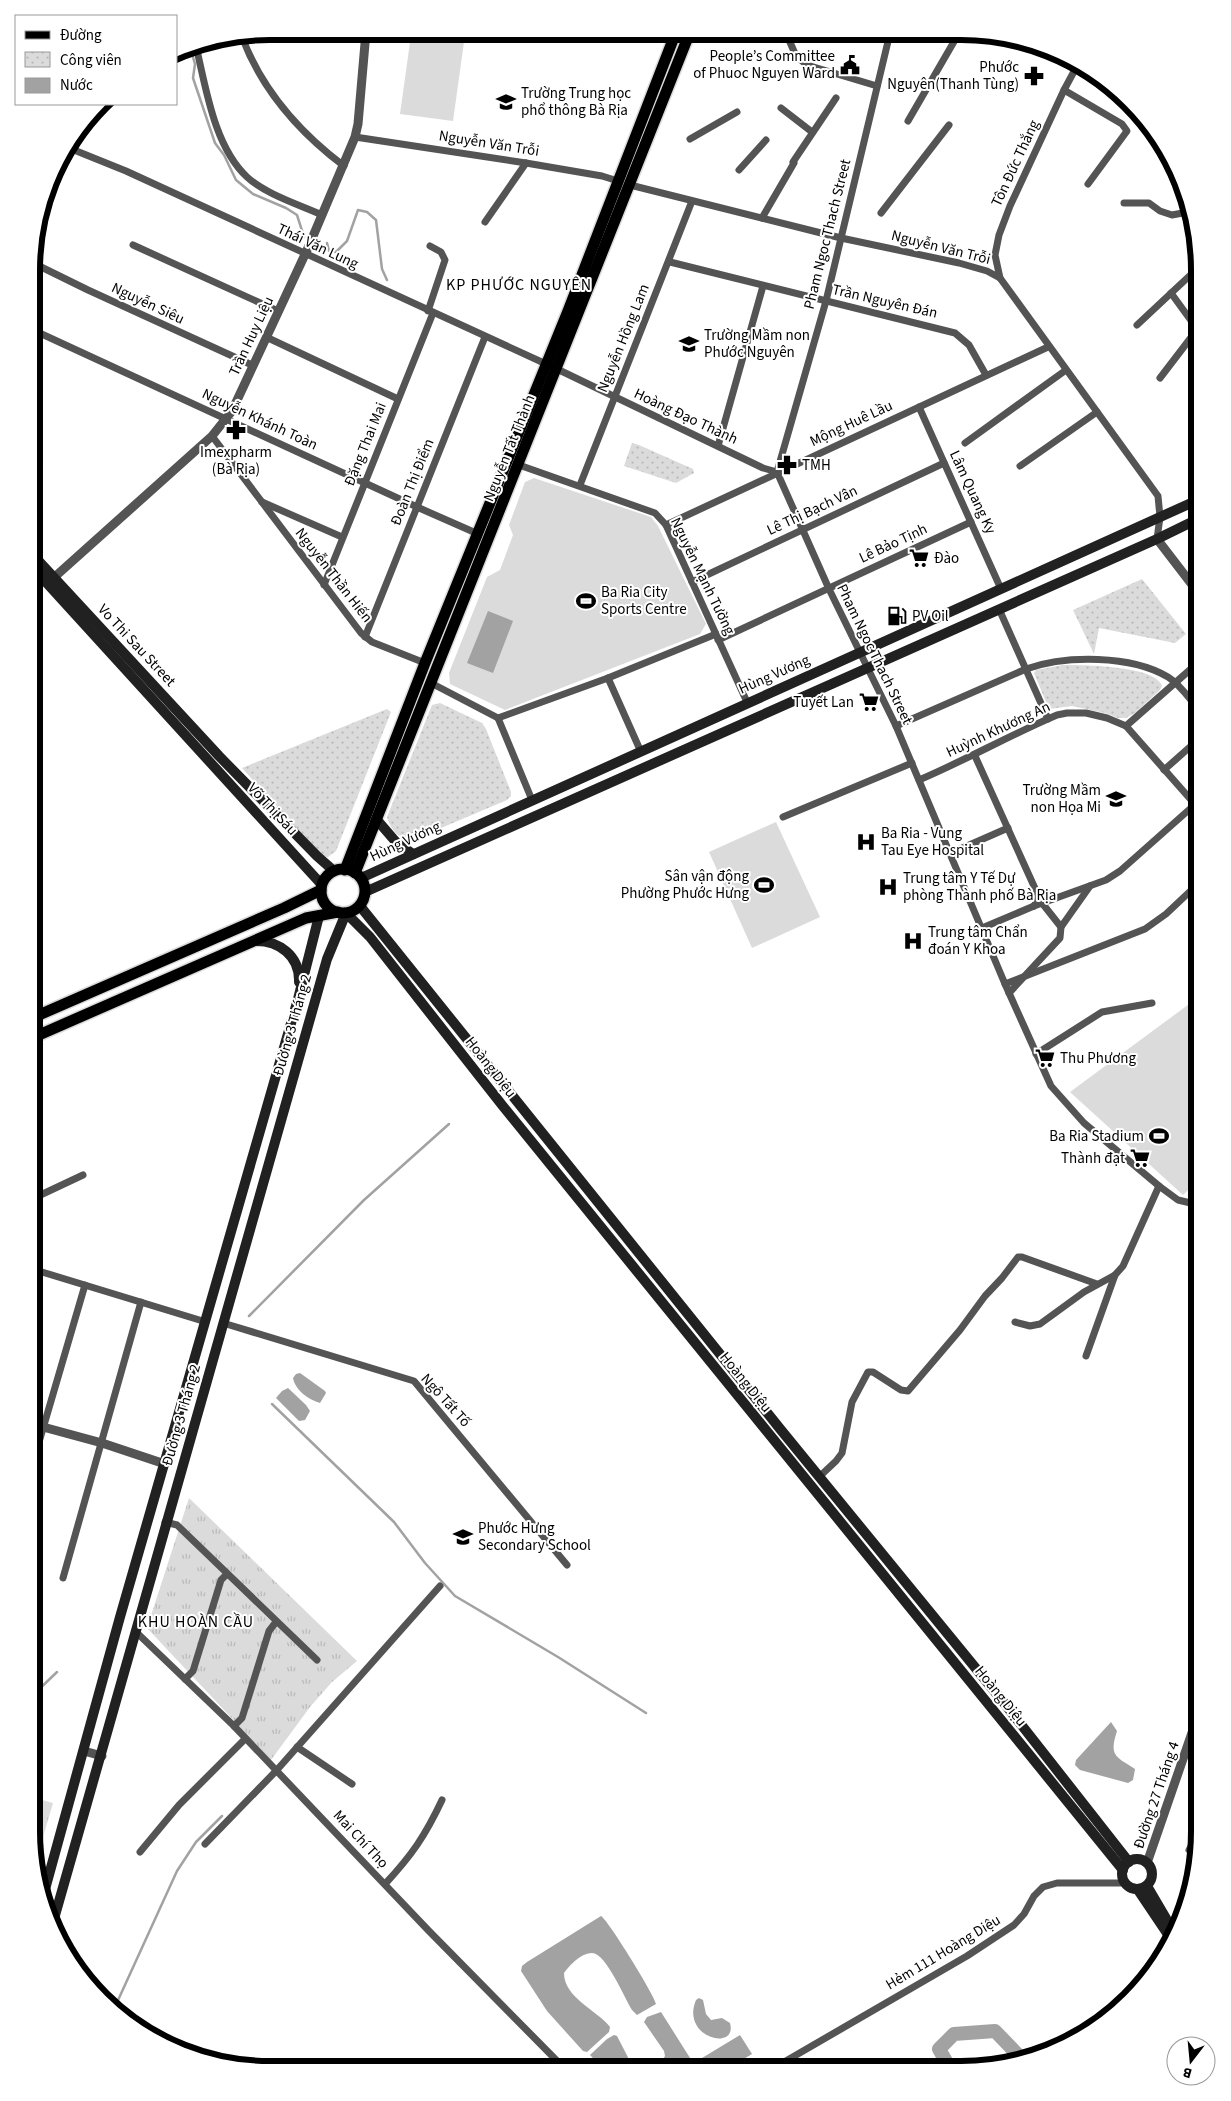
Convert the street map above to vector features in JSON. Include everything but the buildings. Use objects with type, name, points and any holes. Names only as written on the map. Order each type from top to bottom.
[{"type":"main road","name":"Nguyễn Tất Thành","points":[[349,873],[425,663],[673,40]]},
{"type":"main road","name":"Nguyễn Tất Thành","points":[[349,873],[377,820],[687,40]]},
{"type":"main road","name":"Hùng Vương","points":[[349,873],[413,854],[1191,503]]},
{"type":"main road","name":"Hùng Vương","points":[[365,892],[1191,522]]},
{"type":"main road","points":[[40,565],[50,580]]},
{"type":"main road","points":[[40,573],[50,580]]},
{"type":"main road","name":"Võ Thị Sáu","points":[[50,580],[316,856],[349,873]]},
{"type":"main road","name":"Võ Thị Sáu","points":[[50,580],[321,891]]},
{"type":"main road","points":[[377,820],[396,842],[413,854]]},
{"type":"main road","points":[[40,1034],[306,918],[342,913],[360,906],[365,892],[349,873],[328,876],[321,891],[319,916]]},
{"type":"main road","points":[[321,891],[330,910],[342,913]]},
{"type":"main road","points":[[40,1015],[321,891]]},
{"type":"main road","name":"Hoàng Diệu","points":[[360,906],[819,1477],[1005,1704],[1126,1866]]},
{"type":"main road","name":"Hoàng Diệu","points":[[342,913],[370,937],[502,1105],[824,1502],[1126,1866]]},
{"type":"main road","name":"Đường 3 Tháng 2","points":[[56,1914],[327,959],[342,913]]},
{"type":"main road","name":"Đường 3 Tháng 2","points":[[46,1884],[120,1617],[298,999],[319,916]]},
{"type":"main road","points":[[253,941],[264,940],[288,951],[296,963],[299,975],[298,999]]},
{"type":"main road","points":[[602,1228],[612,1219]]},
{"type":"main road","points":[[824,1502],[834,1495]]},
{"type":"main road","points":[[1138,1859],[1147,1863],[1153,1875],[1142,1888],[1133,1889],[1125,1884],[1123,1879],[1126,1866],[1138,1859]]},
{"type":"main road","points":[[1142,1888],[1170,1926]]},
{"type":"main road","points":[[1142,1888],[1167,1933]]},
{"type":"street","name":"Trần Huy Liệu","points":[[50,580],[212,436],[227,419],[322,215],[355,137],[358,124],[365,40]]},
{"type":"street","points":[[789,40],[796,56],[807,65],[877,86]]},
{"type":"street","name":"Pham Ngoc Thach Street","points":[[888,40],[826,301],[777,472],[829,589],[896,726],[1046,1077],[1062,1100],[1084,1123],[1159,1186],[1178,1200],[1191,1203]]},
{"type":"street","points":[[908,121],[955,40]]},
{"type":"street","points":[[244,41],[256,71],[273,97],[302,129],[344,166]]},
{"type":"street","points":[[197,52],[205,88],[217,124],[234,162],[248,178],[265,189],[322,215]]},
{"type":"street","name":"Tôn Đức Thắng","points":[[1000,278],[995,255],[998,236],[1010,206],[1075,70]]},
{"type":"street","points":[[1064,90],[1122,124],[1127,129],[1088,184]]},
{"type":"street","points":[[762,218],[793,162],[836,98]]},
{"type":"street","points":[[781,108],[812,132]]},
{"type":"street","points":[[690,139],[737,112]]},
{"type":"street","points":[[881,213],[949,125]]},
{"type":"street","name":"Nguyễn Văn Trỗi","points":[[355,137],[526,163],[602,176],[618,181]]},
{"type":"street","points":[[739,170],[766,140]]},
{"type":"street","name":"Thái Văn Lung","points":[[74,150],[126,171],[557,369]]},
{"type":"street","points":[[485,222],[526,163]]},
{"type":"street","name":"Nguyễn Văn Trỗi","points":[[630,186],[841,238],[959,263],[987,271],[1000,278],[1158,496],[1160,517],[1157,538]]},
{"type":"street","name":"Nguyễn Hồng Lam","points":[[580,485],[670,262],[692,201]]},
{"type":"street","points":[[1124,203],[1149,203],[1160,211],[1172,215],[1184,213]]},
{"type":"street","points":[[133,245],[278,311]]},
{"type":"street","name":"Đặng Thai Mai","points":[[324,585],[431,312],[446,260],[441,252],[430,246]]},
{"type":"street","name":"Trần Nguyên Đán","points":[[670,262],[954,333],[969,346],[986,375]]},
{"type":"street","name":"Nguyễn Siêu","points":[[40,266],[252,365]]},
{"type":"street","points":[[1137,325],[1191,274]]},
{"type":"street","points":[[718,446],[763,286]]},
{"type":"street","points":[[1171,293],[1191,320]]},
{"type":"street","name":"Nguyễn Khánh Toàn","points":[[40,333],[476,533]]},
{"type":"street","points":[[266,337],[398,399]]},
{"type":"street","name":"Đoàn Thị Điểm","points":[[365,637],[485,337]]},
{"type":"street","points":[[1160,378],[1191,338]]},
{"type":"street","name":"Mộng Huê Lầu","points":[[666,525],[1048,346]]},
{"type":"street","name":"Hoàng Đạo Thành","points":[[557,369],[777,472]]},
{"type":"street","points":[[964,443],[1066,370]]},
{"type":"street","name":"Lâm Quang Ky","points":[[919,407],[1001,589]]},
{"type":"street","points":[[1020,466],[1097,412]]},
{"type":"street","name":"Nguyễn Thần Hiến","points":[[212,436],[354,626],[372,642],[425,663]]},
{"type":"street","name":"Lê Thị Bạch Vân","points":[[692,582],[944,463]]},
{"type":"street","name":"Nguyễn Mạnh Tường","points":[[519,464],[655,513],[666,525],[747,702]]},
{"type":"street","name":"Nguyễn Thần Hiến","points":[[261,502],[342,537]]},
{"type":"street","name":"Lê Bảo Tịnh","points":[[498,718],[717,637],[829,589],[971,522]]},
{"type":"street","points":[[1157,538],[1191,583]]},
{"type":"street","points":[[999,609],[1048,719]]},
{"type":"street","points":[[896,726],[1026,669],[1063,661],[1110,660],[1158,672],[1176,682],[1191,700]]},
{"type":"street","points":[[1126,726],[1191,669]]},
{"type":"street","points":[[608,678],[641,752]]},
{"type":"street","points":[[431,683],[498,718],[532,800]]},
{"type":"street","name":"Huỳnh Khương An","points":[[919,780],[975,756],[1048,719],[1068,712],[1086,713],[1107,718],[1126,726],[1191,798]]},
{"type":"street","points":[[1164,770],[1191,746]]},
{"type":"street","points":[[975,756],[1038,894],[1038,899],[1034,906]]},
{"type":"street","points":[[782,816],[912,763]]},
{"type":"street","points":[[982,928],[1034,906],[1106,880],[1120,871],[1191,811]]},
{"type":"street","points":[[951,854],[1008,828]]},
{"type":"street","points":[[1009,993],[1060,938],[1061,927],[1091,886]]},
{"type":"street","points":[[1005,984],[1145,929],[1166,914],[1191,890]]},
{"type":"street","points":[[1042,903],[1061,927]]},
{"type":"street","points":[[1036,1054],[1102,1012],[1152,1002]]},
{"type":"street","points":[[40,1195],[83,1176]]},
{"type":"street","points":[[1015,1322],[1030,1326],[1040,1324],[1097,1284],[1115,1275],[1123,1266],[1159,1186]]},
{"type":"street","points":[[819,1477],[836,1462],[842,1452],[852,1402],[868,1372],[873,1372],[901,1390],[908,1391],[1018,1257],[1030,1259],[1097,1284]]},
{"type":"street","points":[[40,1271],[206,1322]]},
{"type":"street","points":[[1086,1356],[1115,1275]]},
{"type":"street","points":[[40,1438],[84,1285]]},
{"type":"street","points":[[64,1578],[141,1302]]},
{"type":"street","name":"Ngô Tất Tố","points":[[223,1323],[414,1381],[567,1565]]},
{"type":"street","points":[[40,1426],[102,1443],[165,1464]]},
{"type":"street","points":[[166,1522],[177,1525],[317,1660]]},
{"type":"street","points":[[185,1679],[193,1671],[221,1580],[227,1574]]},
{"type":"street","points":[[205,1844],[276,1771],[440,1586]]},
{"type":"street","points":[[234,1726],[242,1718],[269,1631],[276,1622]]},
{"type":"street","name":"Mai Chí Thọ","points":[[135,1631],[234,1726],[245,1740],[557,2061]]},
{"type":"street","name":"Đường 27 Tháng 4","points":[[1147,1863],[1191,1733]]},
{"type":"street","points":[[140,1852],[179,1805],[245,1740]]},
{"type":"street","points":[[296,1748],[352,1784]]},
{"type":"street","points":[[1186,1750],[1191,1753]]},
{"type":"street","points":[[84,1751],[102,1756]]},
{"type":"street","points":[[385,1884],[412,1854],[424,1836],[442,1800]]},
{"type":"street","name":"Hẻm 111 Hoàng Diệu","points":[[786,2061],[967,1956],[1014,1926],[1024,1914],[1034,1896],[1043,1887],[1057,1882],[1125,1884]]},
{"type":"green space","points":[[410,40],[464,42],[453,121],[400,114]]},
{"type":"green space","points":[[632,443],[693,469],[694,473],[676,483],[624,466]]},
{"type":"green space","name":"Ba Ria City Sports Centre","points":[[534,478],[651,517],[658,526],[706,624],[700,634],[505,710],[450,684],[449,673],[487,577],[500,570],[513,535],[509,525],[525,482]]},
{"type":"green space","points":[[1142,579],[1186,634],[1175,643],[1099,628],[1094,654],[1073,610]]},
{"type":"green space","points":[[1063,665],[1100,666],[1132,670],[1156,679],[1162,686],[1135,713],[1126,718],[1118,718],[1105,713],[1072,706],[1049,709],[1034,673],[1036,670]]},
{"type":"green space","points":[[440,703],[482,723],[486,729],[511,796],[507,800],[413,840],[408,839],[396,833],[387,817],[432,705]]},
{"type":"green space","points":[[387,709],[391,712],[336,851],[328,857],[321,855],[242,768]]},
{"type":"green space","name":"Sân vận động Phường Phước Hưng","points":[[776,822],[820,917],[752,948],[709,852]]},
{"type":"green space","name":"Ba Ria Stadium","points":[[1191,1003],[1191,1188],[1183,1195],[1070,1092]]},
{"type":"green space","points":[[189,1498],[357,1661],[332,1682],[310,1707],[271,1760],[147,1628]]},
{"type":"green space","points":[[40,1799],[53,1803],[40,1847]]},
{"type":"water","points":[[488,611],[513,621],[493,673],[467,663]]},
{"type":"water","points":[[300,1373],[325,1391],[326,1393],[320,1403],[311,1400],[297,1387],[293,1378],[296,1374]]},
{"type":"water","points":[[288,1388],[310,1411],[305,1420],[299,1421],[276,1398],[282,1391]]},
{"type":"water","points":[[1111,1722],[1117,1731],[1114,1751],[1118,1758],[1135,1769],[1133,1780],[1128,1783],[1080,1770],[1075,1765],[1076,1760]]},
{"type":"water","points":[[601,1916],[631,1959],[656,2004],[637,2015],[632,2010],[615,1977],[603,1960],[592,1953],[580,1957],[564,1973],[565,1982],[575,1997],[610,2027],[609,2032],[587,2052],[583,2051],[547,2011],[521,1971],[522,1966],[527,1962]]},
{"type":"water","points":[[699,1998],[703,2000],[706,2014],[711,2020],[722,2018],[730,2023],[730,2032],[726,2037],[710,2037],[702,2032],[696,2024],[693,2013],[696,2000]]},
{"type":"water","points":[[661,2012],[692,2061],[662,2061],[665,2056],[664,2051],[644,2022],[647,2017]]},
{"type":"water","points":[[614,2035],[617,2036],[630,2061],[596,2061],[590,2055]]},
{"type":"water","points":[[740,2035],[752,2054],[740,2061],[704,2061],[702,2058]]},
{"type":"waterway","points":[[192,54],[195,64],[193,78],[215,143],[224,155],[236,180],[253,194],[286,208],[297,215],[304,237]]},
{"type":"waterway","points":[[327,243],[329,251],[336,252],[347,241],[358,210],[367,212],[376,220],[382,269],[387,280]]},
{"type":"waterway","points":[[249,1316],[364,1200],[449,1124]]},
{"type":"waterway","points":[[272,1404],[394,1522],[425,1563],[455,1596],[558,1657],[646,1713]]},
{"type":"waterway","points":[[40,1688],[57,1672]]},
{"type":"waterway","points":[[117,2003],[177,1871],[196,1842],[222,1816]]},
{"type":"waterway","points":[[946,2061],[939,2049],[954,2034],[995,2031],[1017,2054]]},
{"type":"place","name":"People’s Committee of Phuoc Nguyen Ward","points":[[850,65]]},
{"type":"place","name":"Phước Nguyên(Thanh Tùng)","points":[[1034,76]]},
{"type":"place","name":"Trường Trung học phổ thông Bà Rịa","points":[[506,102]]},
{"type":"place","name":"Trường Mầm non Phước Nguyên","points":[[689,344]]},
{"type":"place","name":"Imexpharm (Bà Rịa)","points":[[236,430]]},
{"type":"place","name":"TMH","points":[[787,465]]},
{"type":"place","name":"Đào","points":[[919,558]]},
{"type":"place","name":"Ba Ria City Sports Centre","points":[[586,601]]},
{"type":"place","name":"PV Oil","points":[[897,616]]},
{"type":"place","name":"Tuyết Lan","points":[[869,702]]},
{"type":"place","name":"Trường Mầm non Họa Mi","points":[[1116,799]]},
{"type":"place","name":"Ba Ria - Vung Tau Eye Hospital","points":[[866,842]]},
{"type":"place","name":"Sân vận động Phường Phước Hưng","points":[[764,885]]},
{"type":"place","name":"Trung tâm Y Tế Dự phòng Thành phố Bà Rịa","points":[[888,887]]},
{"type":"place","name":"Trung tâm Chẩn đoán Y Khoa","points":[[913,941]]},
{"type":"place","name":"Thu Phương","points":[[1045,1058]]},
{"type":"place","name":"Ba Ria Stadium","points":[[1159,1136]]},
{"type":"place","name":"Thành đạt","points":[[1140,1158]]},
{"type":"place","name":"Phước Hưng Secondary School","points":[[463,1537]]},
{"type":"district","name":"KP PHƯỚC NGUYÊN","points":[[519,284]]},
{"type":"district","name":"KHU HOÀN CẦU","points":[[196,1621]]}]
